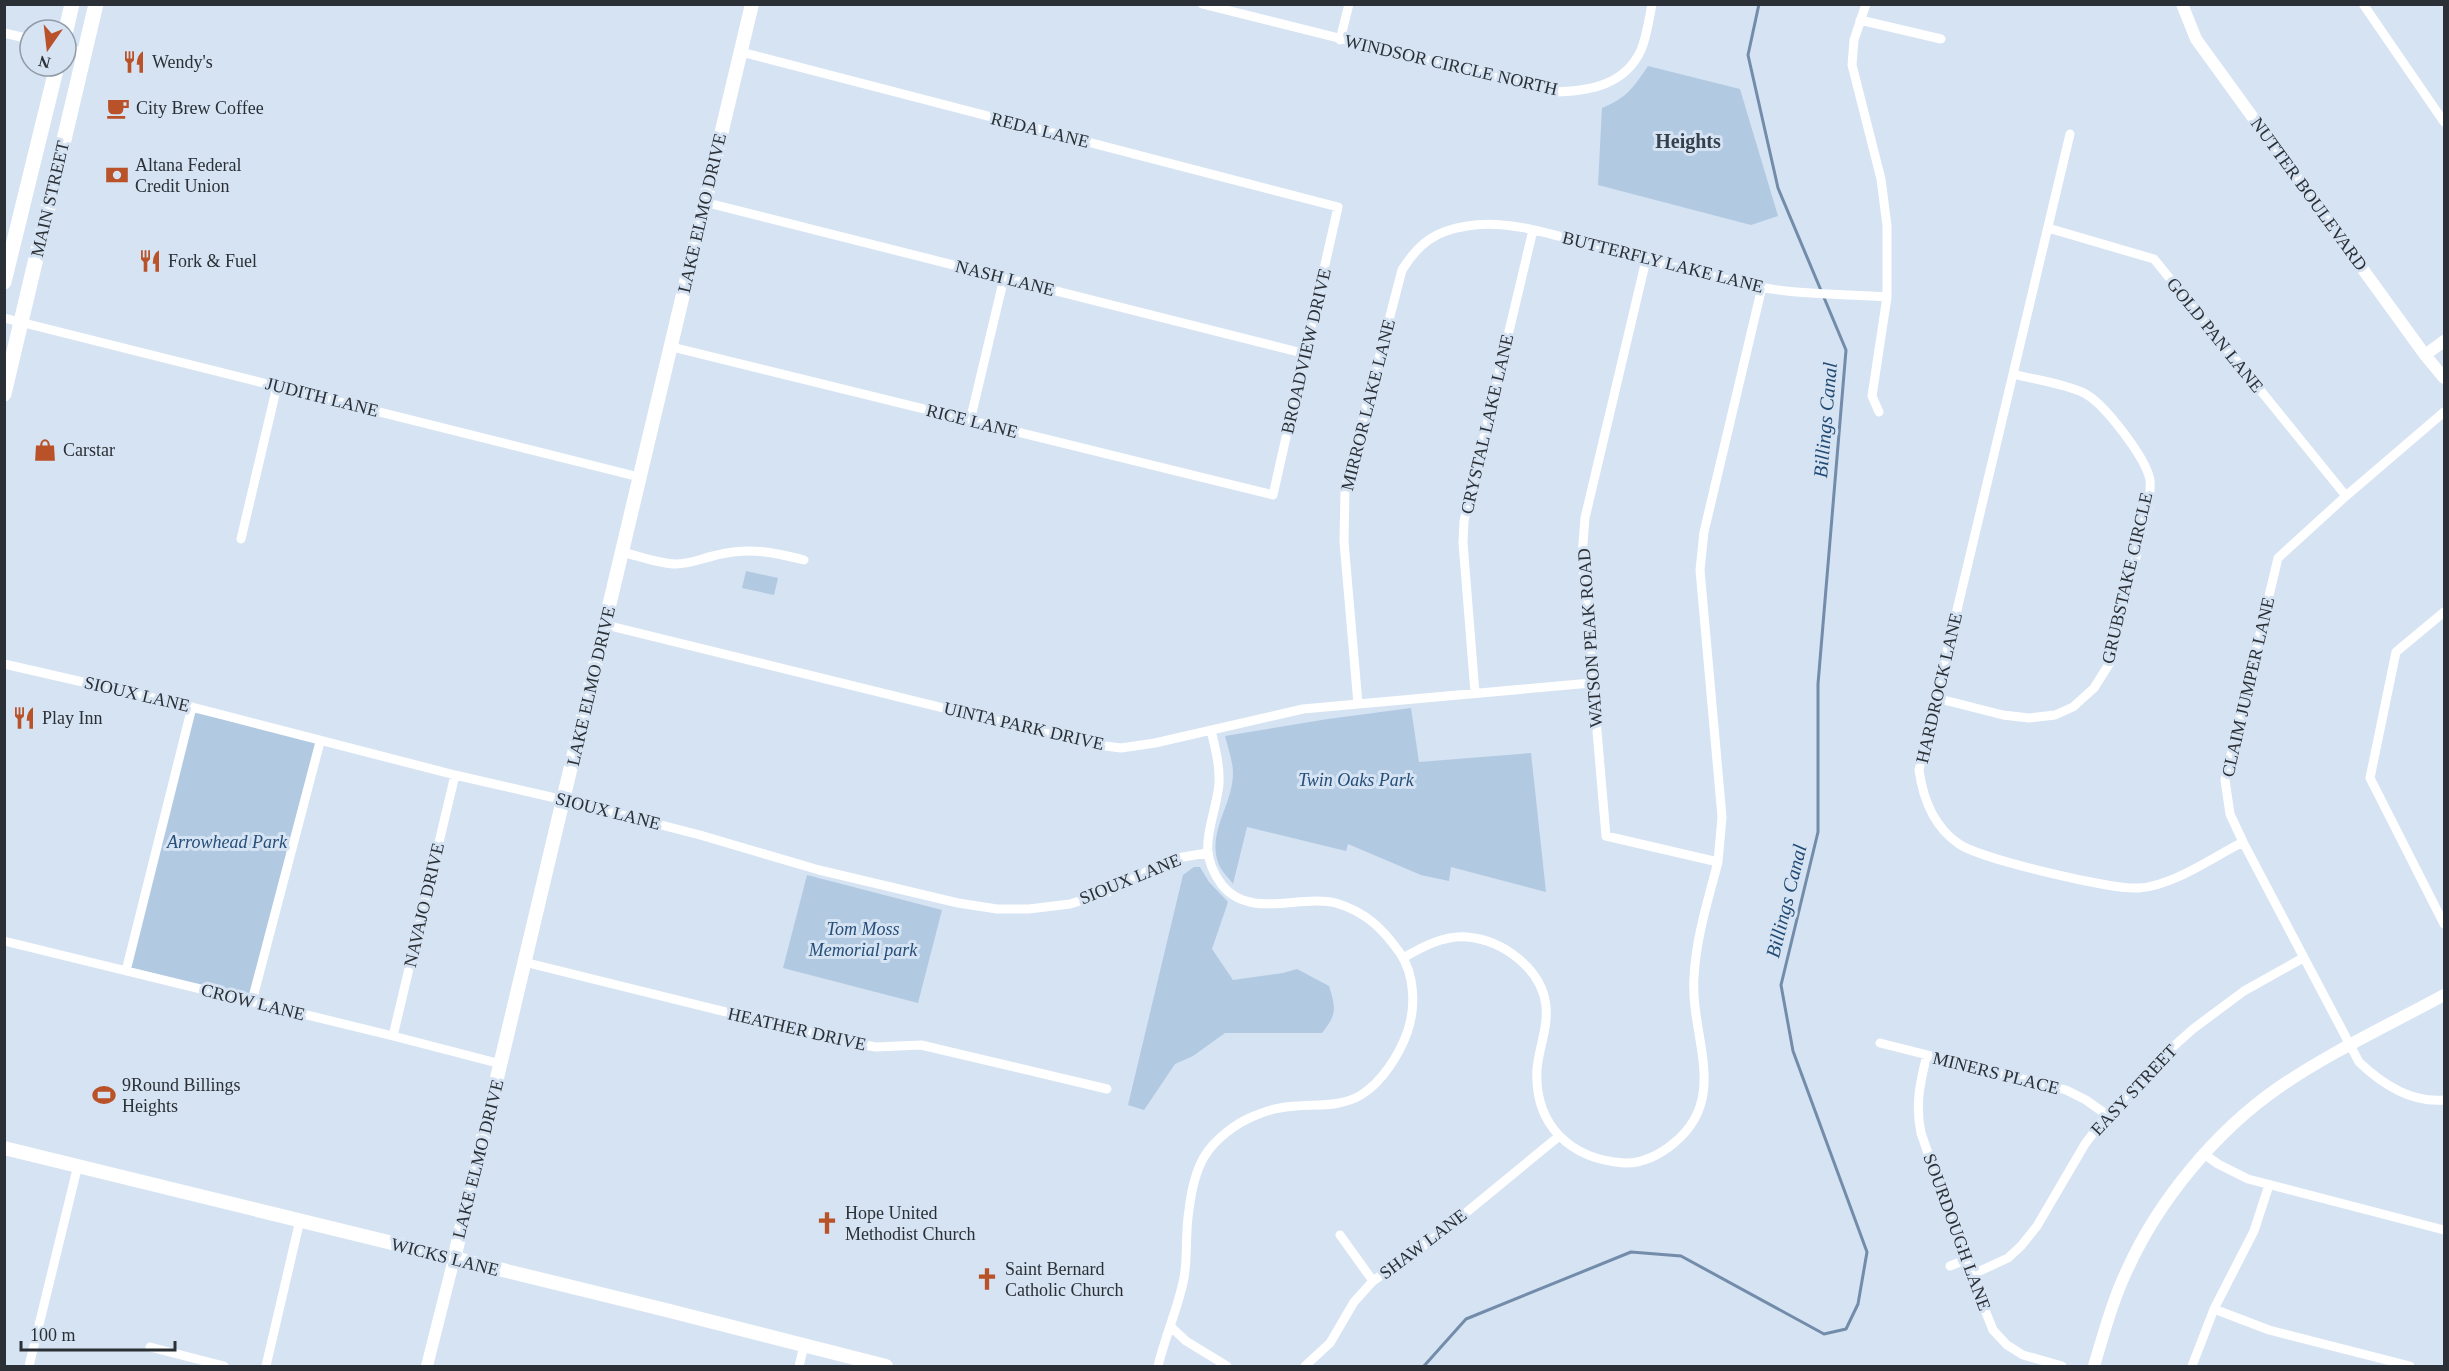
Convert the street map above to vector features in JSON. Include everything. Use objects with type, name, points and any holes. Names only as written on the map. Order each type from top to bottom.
[{"type":"main road","name":"MAIN STREET","points":[[4,394],[96,4]]},
{"type":"main road","name":"LAKE ELMO DRIVE","points":[[454,1259],[752,4]]},
{"type":"main road","name":"MAIN STREET","points":[[4,282],[54,78]]},
{"type":"main road","name":"WICKS LANE","points":[[4,1148],[886,1366]]},
{"type":"street","name":"WINDSOR CIRCLE NORTH","points":[[1202,4],[1555,92],[1586,91],[1612,80],[1629,68],[1642,49],[1652,4]]},
{"type":"street","points":[[1340,40],[1349,4]]},
{"type":"street","points":[[1866,4],[1854,40],[1852,65],[1881,179],[1887,226],[1887,297],[1872,396],[1879,412]]},
{"type":"street","name":"NUTTER BOULEVARD","points":[[2182,4],[2196,39],[2425,355],[2445,378]]},
{"type":"street","points":[[2363,4],[2445,122]]},
{"type":"street","points":[[1860,20],[1941,39]]},
{"type":"street","points":[[78,51],[84,53]]},
{"type":"street","name":"REDA LANE","points":[[741,52],[1338,207]]},
{"type":"street","name":"HARDROCK LANE","points":[[2070,134],[1919,770],[1922,793],[1935,819],[1959,844],[1990,858],[2104,884],[2140,888],[2173,879],[2242,842]]},
{"type":"street","name":"NASH LANE","points":[[704,202],[1306,354]]},
{"type":"street","name":"BROADVIEW DRIVE","points":[[1273,495],[1338,207]]},
{"type":"street","name":"BUTTERFLY LAKE LANE","points":[[1440,232],[1469,225],[1533,230],[1646,260],[1762,287],[1887,297]]},
{"type":"street","name":"GOLD PAN LANE","points":[[2048,228],[2154,259],[2346,496]]},
{"type":"street","name":"CRYSTAL LAKE LANE","points":[[1475,693],[1462,543],[1464,521],[1533,230]]},
{"type":"street","name":"MIRROR LAKE LANE","points":[[1358,704],[1344,542],[1345,489],[1402,270],[1412,253],[1440,232]]},
{"type":"street","name":"WATSON PEAK ROAD","points":[[1646,260],[1585,518],[1582,556],[1606,836],[1718,862]]},
{"type":"street","points":[[970,421],[1004,278]]},
{"type":"street","points":[[1403,958],[1425,945],[1446,939],[1466,937],[1494,943],[1518,957],[1537,980],[1546,1004],[1546,1026],[1538,1069],[1539,1100],[1546,1118],[1558,1137],[1580,1152],[1605,1161],[1629,1163],[1660,1154],[1689,1130],[1703,1102],[1706,1075],[1694,1007],[1694,977],[1698,940],[1718,862],[1722,817],[1700,570],[1704,532],[1762,287]]},
{"type":"street","name":"JUDITH LANE","points":[[4,318],[639,477]]},
{"type":"street","points":[[2425,355],[2445,341]]},
{"type":"street","name":"RICE LANE","points":[[672,347],[1273,495]]},
{"type":"street","name":"GRUBSTAKE CIRCLE","points":[[1936,698],[2003,715],[2029,718],[2055,715],[2073,707],[2094,688],[2111,661],[2148,507],[2150,481],[2143,460],[2098,404],[2086,394],[2013,374]]},
{"type":"street","points":[[241,538],[277,386]]},
{"type":"street","name":"CLAIM JUMPER LANE","points":[[2445,412],[2346,496],[2278,558],[2225,780],[2230,814],[2242,842],[2359,1062],[2389,1087],[2421,1100],[2445,1100]]},
{"type":"street","points":[[622,552],[673,564],[692,563],[715,555],[744,550],[769,551],[804,560]]},
{"type":"street","points":[[2445,612],[2396,652],[2370,778],[2445,924]]},
{"type":"street","name":"UINTA PARK DRIVE","points":[[606,624],[1090,744],[1121,748],[1303,709],[1591,682]]},
{"type":"street","name":"SIOUX LANE","points":[[4,664],[192,707],[320,742],[564,800],[700,835],[819,870],[958,903],[997,909],[1029,909],[1070,904],[1108,892],[1171,859],[1207,853]]},
{"type":"street","points":[[126,971],[192,707]]},
{"type":"street","points":[[2073,707],[2079,717]]},
{"type":"street","points":[[1158,1366],[1182,1288],[1188,1259],[1189,1209],[1204,1156],[1237,1125],[1253,1116],[1281,1107],[1336,1104],[1361,1095],[1382,1075],[1400,1051],[1411,1021],[1413,986],[1403,958],[1383,929],[1360,914],[1336,903],[1310,901],[1273,905],[1252,903],[1224,887],[1213,871],[1207,853],[1208,830],[1219,784],[1219,762],[1211,730]]},
{"type":"street","points":[[252,1001],[320,742]]},
{"type":"street","name":"NAVAJO DRIVE","points":[[393,1036],[455,775]]},
{"type":"street","name":"CROW LANE","points":[[4,941],[501,1064]]},
{"type":"street","name":"EASY STREET","points":[[1971,1275],[2008,1258],[2021,1246],[2037,1226],[2085,1144],[2107,1115],[2165,1054],[2193,1029],[2244,991],[2302,958]]},
{"type":"street","name":"HEATHER DRIVE","points":[[524,962],[847,1042],[876,1047],[921,1045],[1107,1089]]},
{"type":"street","points":[[2094,1366],[2112,1306],[2128,1267],[2176,1188],[2204,1154],[2229,1129],[2277,1089],[2349,1046],[2445,995]]},
{"type":"street","name":"MINERS PLACE","points":[[1880,1043],[2066,1090],[2086,1100],[2107,1115]]},
{"type":"street","name":"SOURDOUGH LANE","points":[[1927,1055],[1918,1091],[1917,1114],[1965,1260],[1993,1330],[2007,1345],[2023,1355],[2062,1366]]},
{"type":"street","name":"SHAW LANE","points":[[1305,1366],[1330,1343],[1354,1302],[1373,1281],[1440,1234],[1558,1137]]},
{"type":"street","points":[[2204,1154],[2232,1172],[2269,1185],[2445,1230]]},
{"type":"street","points":[[29,1366],[78,1165]]},
{"type":"street","points":[[2192,1366],[2214,1309],[2254,1231],[2269,1185]]},
{"type":"street","points":[[266,1366],[300,1220]]},
{"type":"street","points":[[1340,1235],[1373,1281]]},
{"type":"street","name":"LAKE ELMO DRIVE","points":[[427,1366],[454,1259]]},
{"type":"street","points":[[1950,1266],[1965,1260]]},
{"type":"street","points":[[2214,1309],[2269,1330],[2410,1366]]},
{"type":"street","points":[[1170,1326],[1186,1341],[1227,1366]]},
{"type":"street","points":[[799,1366],[804,1346]]},
{"type":"street","points":[[150,1347],[224,1366]]},
{"type":"green space","points":[[1648,66],[1740,89],[1778,216],[1751,225],[1598,185],[1602,108],[1629,92]]},
{"type":"green space","points":[[746,571],[778,578],[774,595],[742,588]]},
{"type":"green space","name":"Twin Oaks Park","points":[[1411,708],[1419,762],[1531,753],[1546,892],[1451,867],[1449,881],[1421,875],[1348,844],[1346,851],[1247,827],[1233,884],[1220,868],[1216,853],[1218,830],[1232,785],[1233,773],[1225,736]]},
{"type":"green space","name":"Arrowhead Park","points":[[195,713],[316,741],[249,996],[128,967]]},
{"type":"green space","points":[[1194,867],[1200,867],[1209,882],[1228,902],[1212,949],[1233,980],[1297,969],[1329,986],[1333,1000],[1333,1016],[1322,1033],[1225,1033],[1193,1056],[1175,1064],[1144,1110],[1128,1105],[1183,875]]},
{"type":"green space","name":"Tom Moss Memorial park","points":[[807,875],[942,910],[918,1003],[783,968]]},
{"type":"waterway","name":"Billings Canal","points":[[1424,1366],[1466,1319],[1631,1252],[1681,1256],[1824,1334],[1846,1329],[1858,1304],[1867,1252],[1793,1051],[1781,985],[1818,832],[1818,684],[1846,350],[1778,188],[1748,55],[1759,4]]},
{"type":"place","name":"Wendy's","points":[[134,62]]},
{"type":"place","name":"City Brew Coffee","points":[[118,108]]},
{"type":"place","name":"Altana Federal Credit Union","points":[[117,175]]},
{"type":"place","name":"Fork & Fuel","points":[[150,261]]},
{"type":"place","name":"Carstar","points":[[45,450]]},
{"type":"place","name":"Play Inn","points":[[24,718]]},
{"type":"place","name":"9Round Billings Heights","points":[[104,1095]]},
{"type":"place","name":"Hope United Methodist Church","points":[[827,1223]]},
{"type":"place","name":"Saint Bernard Catholic Church","points":[[987,1279]]},
{"type":"district","name":"Heights","points":[[1688,141]]}]
